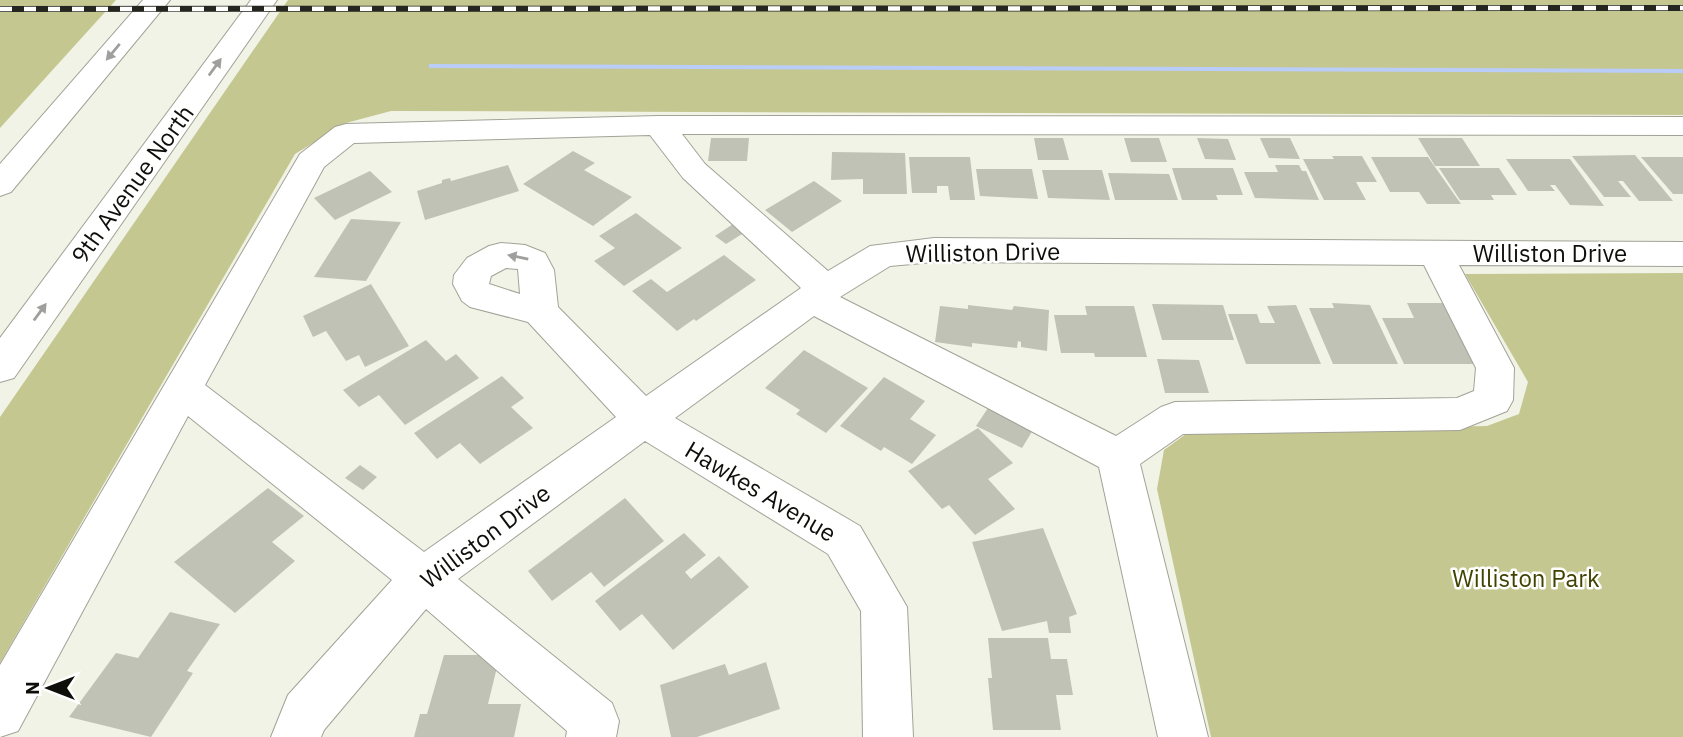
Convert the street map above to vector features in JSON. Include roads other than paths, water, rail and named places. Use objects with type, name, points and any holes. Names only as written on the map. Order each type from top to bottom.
[{"type":"street","points":[[0,185],[157,0]]},
{"type":"street","name":"9th Avenue North","points":[[0,367],[264,0]]},
{"type":"street","points":[[0,713],[311,161],[346,134],[658,125],[1683,126]]},
{"type":"street","points":[[658,125],[694,171],[818,293],[1118,457],[1182,737]]},
{"type":"street","name":"Williston Drive","points":[[296,737],[306,713],[423,578],[818,293],[882,255],[934,250],[1683,254]]},
{"type":"street","points":[[1118,457],[1175,418],[1460,414],[1493,400],[1495,368],[1434,252]]},
{"type":"street","name":"Hawkes Avenue","points":[[540,312],[645,420],[844,540],[884,607],[888,737]]},
{"type":"street","points":[[182,388],[423,578],[594,721],[591,737]]},
{"type":"waterway","points":[[432,66],[1683,71]]},
{"type":"railway","points":[[0,9],[1683,8]]},
{"type":"park label","name":"Williston Park","points":[[1526,578]]}]
